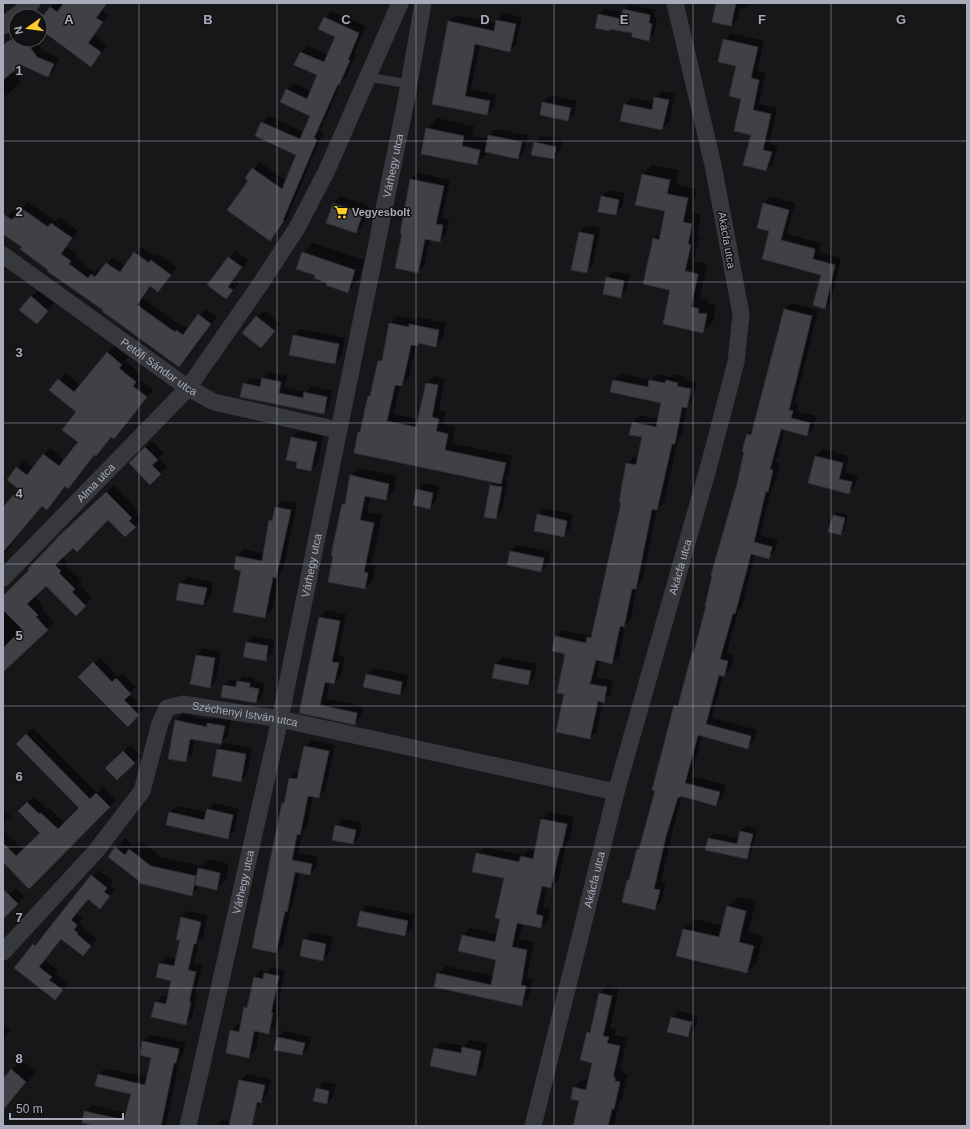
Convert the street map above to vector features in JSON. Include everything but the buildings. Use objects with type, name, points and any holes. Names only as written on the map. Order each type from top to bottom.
[{"type":"street","points":[[3,26],[32,3]]},
{"type":"street","points":[[188,388],[297,228],[327,170],[400,3]]},
{"type":"street","name":"Várhegy utca","points":[[188,1126],[280,719],[409,84],[423,3]]},
{"type":"street","name":"Akácfa utca","points":[[533,1126],[616,792],[706,476],[736,362],[741,314],[713,165],[675,3]]},
{"type":"street","name":"Petőfi Sándor utca","points":[[3,255],[188,388],[214,402],[338,430]]},
{"type":"street","name":"Alma utca","points":[[3,578],[188,388]]},
{"type":"street","name":"Széchenyi István utca","points":[[3,952],[96,851],[142,791],[160,723],[167,708],[183,704],[280,719],[616,792]]},
{"type":"lane","points":[[368,77],[409,84]]},
{"type":"place","name":"Vegyesbolt","points":[[341,212]]}]
